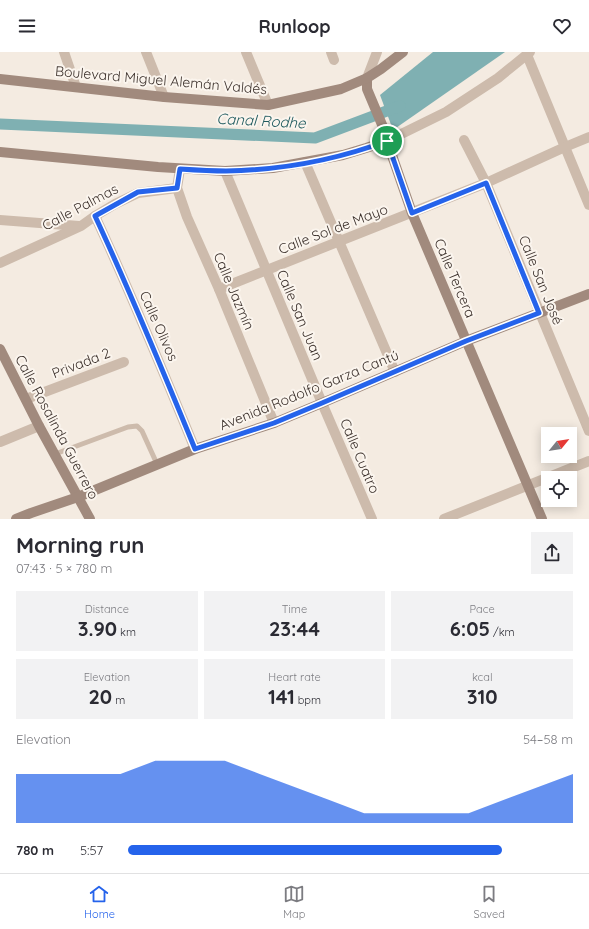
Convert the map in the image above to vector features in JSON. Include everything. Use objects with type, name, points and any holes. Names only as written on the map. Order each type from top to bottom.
[{"type":"street","points":[[64,52],[76,87]]},
{"type":"street","points":[[146,52],[164,97]]},
{"type":"street","points":[[246,52],[268,105]]},
{"type":"street","points":[[367,78],[377,52]]},
{"type":"street","name":"Boulevard Miguel Alemán Valdés","points":[[0,79],[164,97],[268,105],[341,88],[367,78],[403,52]]},
{"type":"street","points":[[0,152],[180,169],[225,171],[273,168],[343,155],[387,141],[446,112],[498,78],[528,53],[564,147],[589,205]]},
{"type":"street","name":"Calle Tercera","points":[[367,78],[367,89],[384,127],[387,141],[412,213],[542,519]]},
{"type":"street","name":"Calle Sol de Mayo","points":[[219,289],[486,183],[589,137]]},
{"type":"street","name":"Calle San José","points":[[464,140],[486,183],[589,431]]},
{"type":"street","points":[[305,162],[395,372]]},
{"type":"street","name":"Calle Jazmín","points":[[180,169],[177,188],[187,217],[219,289],[274,423]]},
{"type":"street","name":"Calle San Juan","points":[[225,171],[322,403]]},
{"type":"street","name":"Calle Palmas","points":[[0,262],[81,226],[95,216],[138,192],[177,188]]},
{"type":"street","name":"Calle Olivos","points":[[95,216],[158,357],[195,449]]},
{"type":"street","points":[[0,220],[81,226]]},
{"type":"street","name":"Avenida Rodolfo Garza Cantú","points":[[16,519],[32,516],[195,449],[274,423],[466,341],[589,294]]},
{"type":"street","name":"Calle Rosalinda Guerrero","points":[[0,349],[39,426],[90,519]]},
{"type":"street","name":"Privada 2","points":[[26,399],[124,362]]},
{"type":"street","name":"Calle Cuatro","points":[[322,403],[372,519]]},
{"type":"street","points":[[0,442],[39,426]]},
{"type":"street","points":[[444,519],[589,461]]},
{"type":"lane","points":[[55,454],[128,427],[137,426],[142,431],[157,464]]},
{"type":"water","points":[[433,52],[505,52],[393,130],[380,95]]},
{"type":"waterway","name":"Canal Rodhe","points":[[0,124],[315,138],[400,106]]},
{"type":"route","points":[[387,141],[412,213],[486,183],[539,313],[466,341],[274,423],[195,449],[161,364],[95,216],[138,192],[177,188],[180,169],[225,171],[273,168],[343,155],[387,141]]}]
